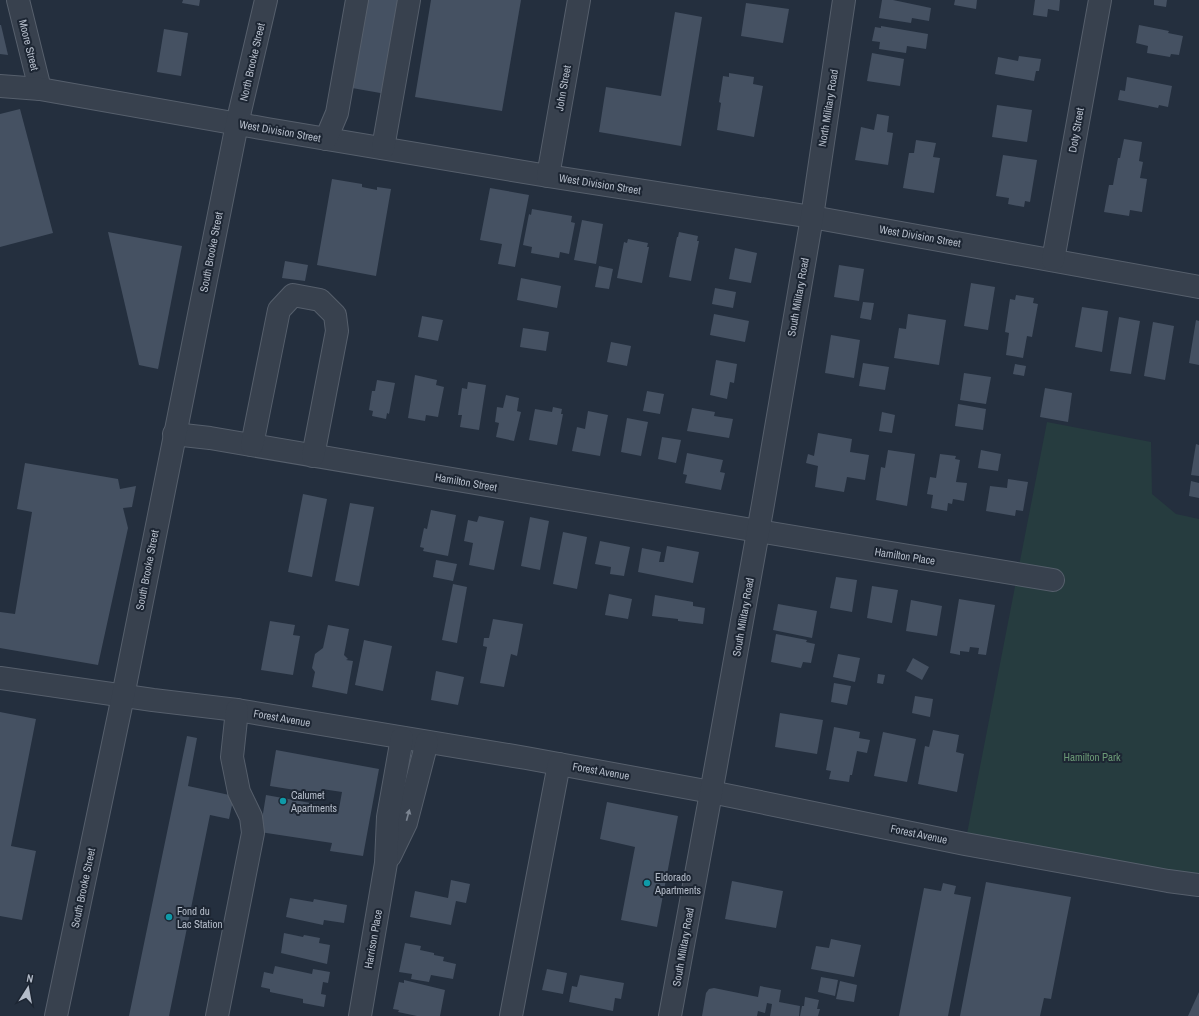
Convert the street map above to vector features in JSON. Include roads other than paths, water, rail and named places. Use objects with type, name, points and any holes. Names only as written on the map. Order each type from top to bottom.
[{"type":"street","name":"Moore Street","points":[[18,0],[40,89]]},
{"type":"street","name":"North Brooke Street","points":[[237,124],[266,0]]},
{"type":"street","points":[[326,139],[337,113],[358,0]]},
{"type":"street","points":[[383,148],[409,0]]},
{"type":"street","name":"John Street","points":[[548,176],[579,0]]},
{"type":"street","name":"North Military Road","points":[[812,216],[844,0]]},
{"type":"street","name":"Doty Street","points":[[1053,260],[1100,0]]},
{"type":"street","name":"West Division Street","points":[[0,86],[40,89],[237,124],[548,176],[812,216],[1199,287]]},
{"type":"street","name":"South Brooke Street","points":[[56,1016],[237,124]]},
{"type":"street","name":"South Military Road","points":[[670,1016],[758,531],[812,216]]},
{"type":"street","points":[[252,445],[279,310],[293,295],[320,300],[334,315],[337,331],[313,456]]},
{"type":"street","name":"Hamilton Street","points":[[174,434],[252,445],[758,531]]},
{"type":"street","name":"Hamilton Place","points":[[758,531],[1053,580]]},
{"type":"street","name":"Forest Avenue","points":[[0,678],[122,696],[237,710],[559,764],[711,792],[965,844],[1168,881],[1199,885]]},
{"type":"street","points":[[217,1016],[253,833],[251,817],[239,792],[232,756],[237,710]]},
{"type":"street","name":"Harrison Place","points":[[360,1016],[386,863],[388,817],[402,738]]},
{"type":"street","name":"Harrison Place","points":[[386,863],[406,823],[427,742]]},
{"type":"street","points":[[511,1016],[559,764]]},
{"type":"place","name":"Calumet Apartments","points":[[283,801]]},
{"type":"place","name":"Eldorado Apartments","points":[[647,883]]},
{"type":"place","name":"Fond du Lac Station","points":[[169,917]]},
{"type":"park label","name":"Hamilton Park","points":[[1092,757]]}]
